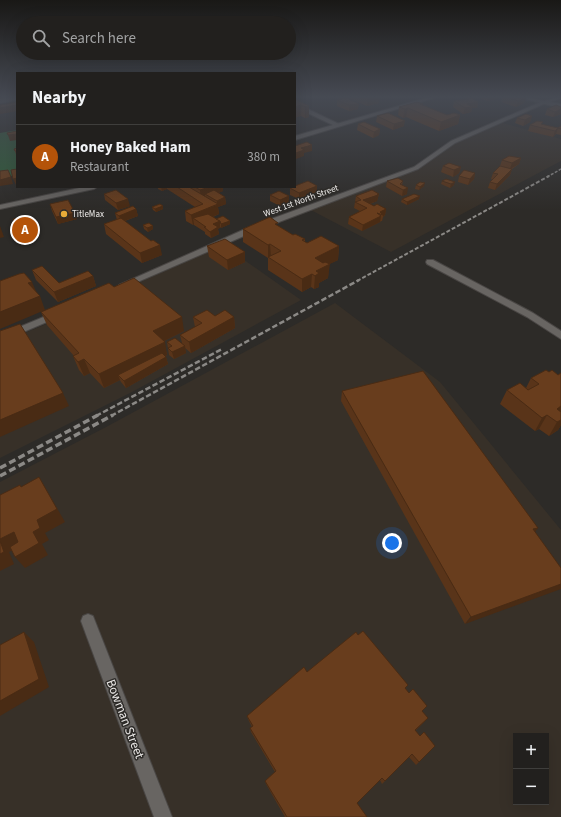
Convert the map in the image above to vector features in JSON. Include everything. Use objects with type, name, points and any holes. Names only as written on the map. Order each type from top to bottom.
[{"type":"street","points":[[296,138],[308,134]]},
{"type":"street","name":"West 1st North Street","points":[[118,287],[255,228],[416,168],[453,142],[471,134]]},
{"type":"street","points":[[0,207],[89,188]]},
{"type":"street","points":[[430,262],[530,315],[561,336]]},
{"type":"street","points":[[0,339],[69,309]]},
{"type":"street","name":"Bowman Street","points":[[88,621],[163,817]]},
{"type":"shaded area","points":[[471,134],[543,134],[561,139],[561,161],[391,252],[307,208],[416,168],[451,143]]},
{"type":"shaded area","points":[[223,245],[301,300],[132,392],[0,458],[0,343],[44,325]]},
{"type":"shaded area","points":[[335,303],[440,382],[561,530],[561,817],[0,817],[0,482],[108,426]]},
{"type":"green space","points":[[0,134],[16,134],[16,175],[0,178]]},
{"type":"building","points":[[307,142],[312,145],[301,148],[304,150],[296,153],[296,146]]},
{"type":"building","points":[[509,156],[521,158],[512,163],[502,160]]},
{"type":"building","points":[[449,163],[461,167],[454,170],[443,166]]},
{"type":"building","points":[[500,166],[512,169],[497,184],[490,182],[498,174],[493,173]]},
{"type":"building","points":[[16,169],[16,178],[13,179],[11,170]]},
{"type":"building","points":[[8,170],[11,177],[0,180],[0,171]]},
{"type":"building","points":[[464,170],[475,173],[470,179],[459,176]]},
{"type":"building","points":[[398,178],[403,181],[400,184],[408,188],[403,190],[387,181]]},
{"type":"building","points":[[446,179],[455,182],[451,184],[442,181]]},
{"type":"building","points":[[308,181],[317,186],[299,193],[290,188],[296,188],[296,186]]},
{"type":"building","points":[[420,182],[425,183],[420,187],[416,185]]},
{"type":"building","points":[[179,188],[191,188],[218,204],[191,215],[185,211],[203,204]]},
{"type":"building","points":[[116,190],[128,199],[116,203],[104,194]]},
{"type":"building","points":[[214,190],[225,197],[217,201],[205,194]]},
{"type":"building","points":[[372,190],[379,194],[363,200],[374,206],[377,204],[386,209],[380,212],[383,215],[377,213],[381,216],[363,225],[349,217],[367,208],[355,202],[361,200],[356,196]]},
{"type":"building","points":[[279,191],[289,196],[280,200],[270,195]]},
{"type":"building","points":[[414,194],[420,196],[407,202],[402,199]]},
{"type":"building","points":[[68,200],[75,213],[56,217],[50,204]]},
{"type":"building","points":[[160,204],[163,206],[155,209],[152,207]]},
{"type":"building","points":[[133,206],[136,209],[119,216],[115,213]]},
{"type":"building","points":[[208,214],[220,221],[213,224],[218,227],[210,232],[204,227],[206,227],[193,218]]},
{"type":"building","points":[[26,216],[31,227],[17,230],[13,219]]},
{"type":"building","points":[[223,216],[230,221],[221,224],[220,221],[216,219]]},
{"type":"building","points":[[270,217],[278,223],[275,224],[293,235],[295,234],[305,239],[302,240],[307,243],[321,236],[339,246],[315,258],[323,263],[325,262],[330,264],[316,271],[319,273],[315,276],[312,274],[302,279],[268,257],[281,251],[270,244],[268,245],[243,229]]},
{"type":"building","points":[[121,218],[151,241],[153,240],[160,245],[140,253],[104,224]]},
{"type":"building","points":[[149,223],[153,226],[147,228],[143,225]]},
{"type":"building","points":[[225,239],[245,252],[227,260],[207,246]]},
{"type":"building","points":[[42,266],[59,283],[88,271],[93,276],[54,292],[32,270]]},
{"type":"building","points":[[24,273],[32,282],[28,283],[40,296],[0,312],[0,281]]},
{"type":"building","points":[[134,278],[182,317],[153,331],[165,342],[99,374],[84,359],[78,362],[73,356],[79,353],[41,312],[109,283],[114,287]]},
{"type":"building","points":[[207,310],[215,316],[225,310],[234,317],[189,342],[180,335],[202,323],[193,317]]},
{"type":"building","points":[[20,324],[63,393],[0,420],[0,331]]},
{"type":"building","points":[[175,338],[185,346],[172,352],[168,348],[172,346],[167,342]]},
{"type":"building","points":[[162,353],[166,357],[124,381],[118,375]]},
{"type":"building","points":[[546,370],[549,372],[552,370],[558,375],[561,373],[561,406],[557,409],[561,412],[561,420],[557,422],[547,415],[542,418],[507,390],[520,383],[528,390],[539,384],[531,378]]},
{"type":"building","points":[[423,371],[538,528],[533,529],[561,568],[561,584],[471,617],[342,391]]},
{"type":"building","points":[[39,477],[57,509],[37,520],[40,528],[33,532],[39,543],[15,557],[10,547],[18,542],[14,532],[0,539],[0,495],[20,485],[21,487]]},
{"type":"building","points":[[0,541],[4,552],[0,554]]},
{"type":"building","points":[[363,631],[408,685],[405,688],[409,693],[413,689],[427,706],[422,711],[428,718],[415,730],[420,736],[424,732],[435,746],[419,762],[412,754],[385,781],[382,778],[357,803],[367,817],[287,817],[265,781],[276,771],[250,728],[253,726],[247,716],[304,667],[307,672],[356,632],[358,635]]},
{"type":"building","points":[[24,632],[39,679],[0,701],[0,645]]},
{"type":"railway","points":[[547,177],[561,169]]},
{"type":"railway","points":[[357,281],[549,176]]},
{"type":"railway","points":[[111,416],[359,280]]},
{"type":"railway","points":[[96,416],[222,349]]},
{"type":"railway","points":[[0,468],[98,415]]},
{"type":"railway","points":[[0,476],[113,415]]},
{"type":"place","name":"TitleMax","points":[[64,214]]},
{"type":"place","name":"Honey Baked Ham","points":[[25,230]]}]
